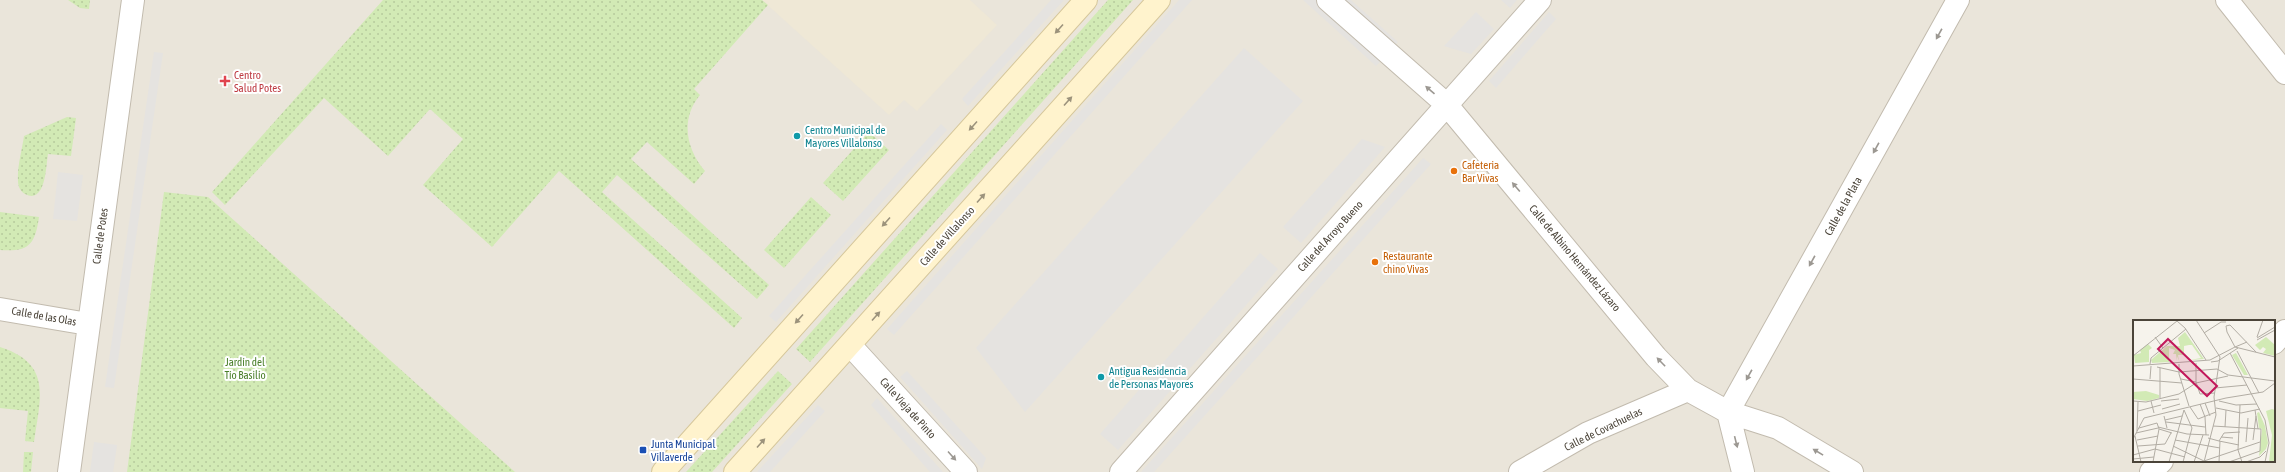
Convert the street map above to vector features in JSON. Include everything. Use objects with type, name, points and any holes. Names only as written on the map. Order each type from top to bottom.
[{"type":"main road","points":[[663,472],[1086,0]]},
{"type":"main road","name":"Calle de Villalonso","points":[[735,472],[1159,0]]},
{"type":"street","name":"Calle de Potes","points":[[69,472],[133,0]]},
{"type":"street","name":"Calle de Albino Hernández Lázaro","points":[[1328,0],[1446,104],[1656,357],[1688,390],[1728,412],[1778,428],[1852,472]]},
{"type":"street","name":"Calle del Arroyo Bueno","points":[[1121,472],[1418,140],[1446,104],[1540,0]]},
{"type":"street","name":"Calle de la Plata","points":[[1728,412],[1958,0]]},
{"type":"street","points":[[2227,0],[2285,73]]},
{"type":"street","name":"Calle de las Olas","points":[[0,309],[88,324]]},
{"type":"street","points":[[2275,342],[2285,331]]},
{"type":"street","name":"Calle Vieja de Pinto","points":[[850,345],[966,472]]},
{"type":"street","name":"Calle de Covachuelas","points":[[1520,472],[1588,433],[1688,390]]},
{"type":"street","points":[[1728,412],[1743,472]]},
{"type":"street","points":[[2151,472],[2161,462]]},
{"type":"shaded area","points":[[0,0],[2285,0],[2285,472],[0,472]]},
{"type":"shaded area","points":[[762,0],[970,0],[997,25],[917,111],[904,100],[889,115]]},
{"type":"shaded area","points":[[1051,0],[1064,0],[968,106],[962,99]]},
{"type":"shaded area","points":[[1179,0],[1192,0],[894,335],[887,329]]},
{"type":"shaded area","points":[[1303,0],[1317,0],[1383,59],[1376,66]]},
{"type":"shaded area","points":[[1337,0],[1351,0],[1398,42],[1392,49]]},
{"type":"shaded area","points":[[1501,0],[1517,0],[1510,8]]},
{"type":"shaded area","points":[[1476,12],[1494,29],[1471,54],[1444,46]]},
{"type":"shaded area","points":[[1549,12],[1556,19],[1496,88],[1489,81]]},
{"type":"shaded area","points":[[1244,48],[1303,101],[1025,412],[976,348]]},
{"type":"shaded area","points":[[154,52],[163,53],[114,388],[105,387]]},
{"type":"shaded area","points":[[941,124],[947,130],[776,322],[769,316]]},
{"type":"shaded area","points":[[1362,139],[1385,147],[1301,243],[1283,227]]},
{"type":"shaded area","points":[[1423,158],[1431,164],[1154,472],[1141,472]]},
{"type":"shaded area","points":[[58,172],[83,175],[77,221],[53,219]]},
{"type":"shaded area","points":[[1260,253],[1278,269],[1118,450],[1100,434]]},
{"type":"shaded area","points":[[907,371],[986,458],[982,469],[900,377]]},
{"type":"shaded area","points":[[877,398],[943,472],[930,472],[871,405]]},
{"type":"shaded area","points":[[818,405],[825,411],[770,472],[757,472]]},
{"type":"shaded area","points":[[94,442],[117,445],[113,472],[90,472]]},
{"type":"green space","points":[[68,0],[90,0],[89,9],[80,8]]},
{"type":"green space","points":[[383,0],[762,0],[768,5],[694,89],[700,95],[690,114],[688,134],[693,153],[705,171],[694,184],[647,142],[631,159],[769,285],[757,299],[617,175],[602,192],[742,318],[734,328],[559,171],[492,247],[423,185],[463,139],[430,109],[388,156],[324,98],[225,205],[212,192]]},
{"type":"green space","points":[[1108,0],[1133,0],[810,362],[796,349]]},
{"type":"green space","points":[[67,117],[76,118],[71,156],[48,154],[44,182],[41,189],[37,194],[32,196],[25,194],[21,191],[18,183],[19,164],[24,136]]},
{"type":"green space","points":[[869,132],[889,150],[843,201],[823,183]]},
{"type":"green space","name":"Jardín del Tío Basilio","points":[[164,192],[208,197],[515,472],[127,472]]},
{"type":"green space","points":[[811,197],[831,215],[784,268],[764,250]]},
{"type":"green space","points":[[0,212],[39,217],[33,240],[29,245],[18,250],[0,250]]},
{"type":"green space","points":[[0,347],[17,354],[29,363],[36,373],[40,397],[34,442],[25,441],[28,411],[0,408]]},
{"type":"green space","points":[[778,371],[792,384],[712,472],[686,472]]},
{"type":"green space","points":[[24,452],[33,452],[31,472],[23,472]]},
{"type":"place","name":"Centro Salud Potes","points":[[225,81]]},
{"type":"place","name":"Centro Municipal de Mayores Villalonso","points":[[797,136]]},
{"type":"place","name":"Cafeteria Bar Vivas","points":[[1454,171]]},
{"type":"place","name":"Restaurante chino Vivas","points":[[1375,262]]},
{"type":"place","name":"Antigua Residencia de Personas Mayores","points":[[1101,377]]},
{"type":"place","name":"Junta Municipal Villaverde","points":[[643,450]]}]
